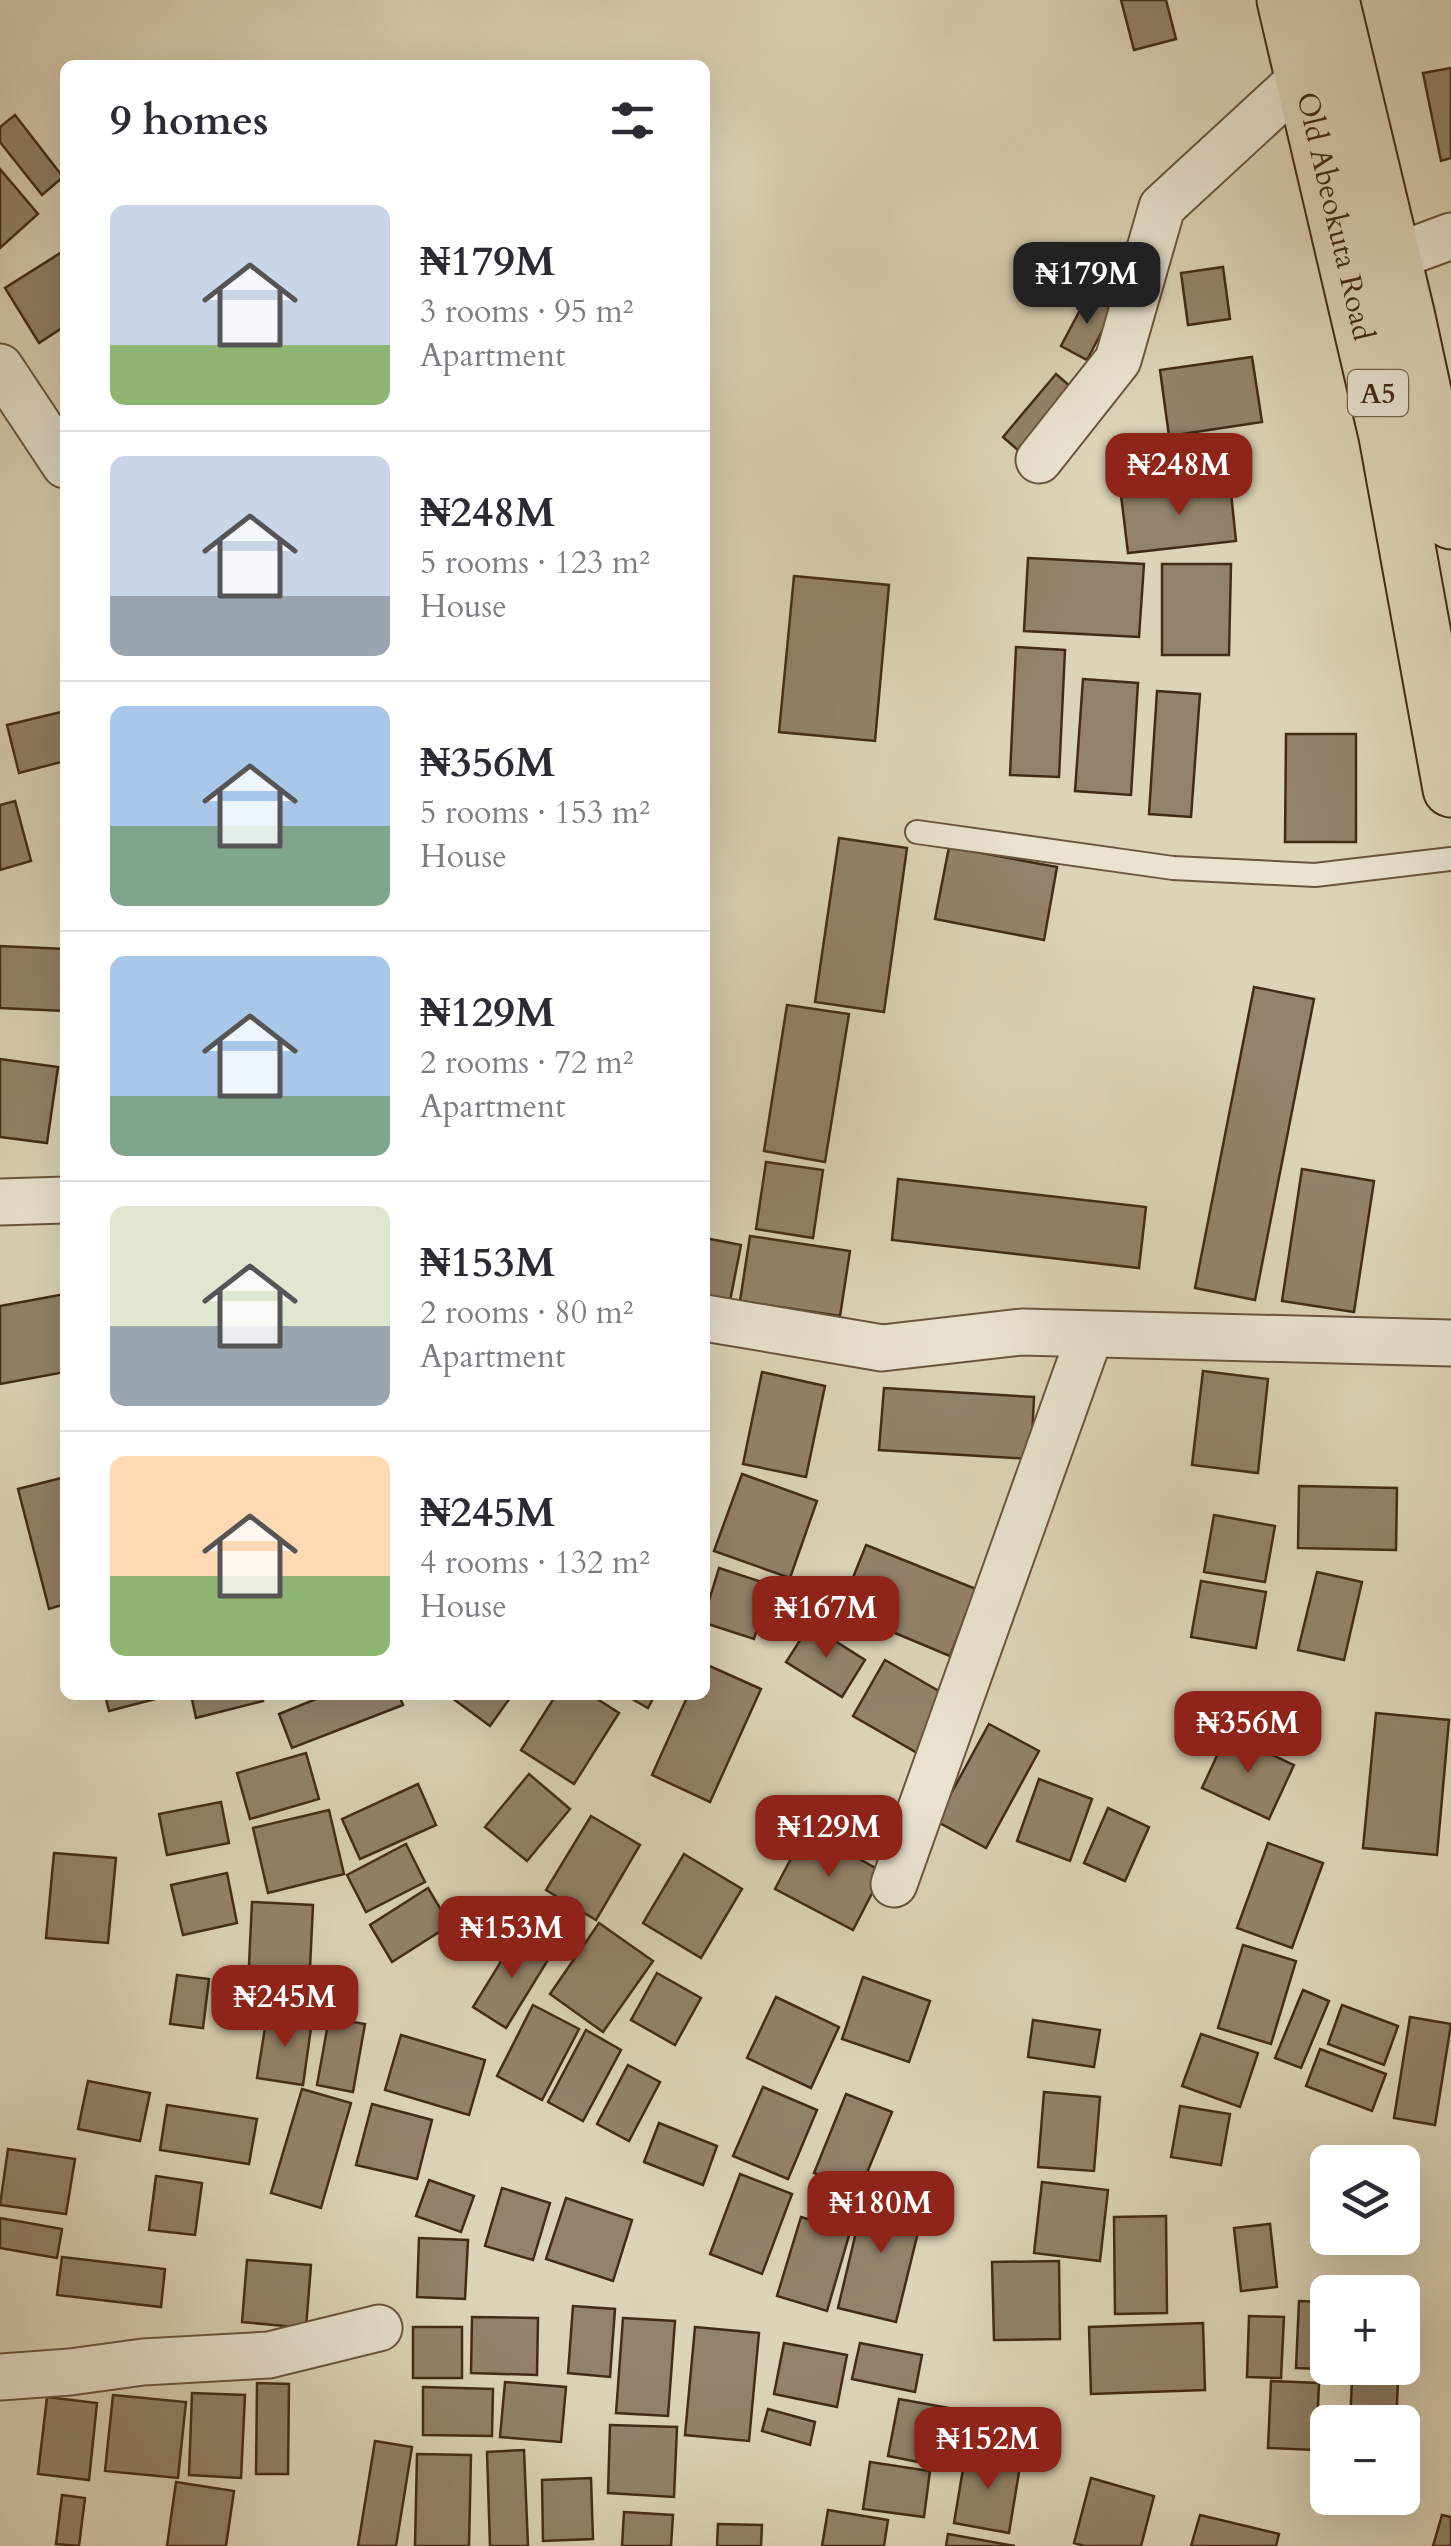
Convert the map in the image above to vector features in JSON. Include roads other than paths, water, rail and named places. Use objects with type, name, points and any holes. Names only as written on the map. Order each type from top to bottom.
[{"type":"highway","name":"Old Abeokuta Road","points":[[1285,0],[1387,436],[1451,789]]},
{"type":"highway","name":"Old Abeokuta Road","points":[[1331,0],[1451,520]]},
{"type":"street","points":[[1039,460],[1118,360],[1162,206],[1304,76]]},
{"type":"street","points":[[1392,258],[1451,236]]},
{"type":"street","points":[[0,367],[60,458]]},
{"type":"street","points":[[0,1202],[60,1200]]},
{"type":"street","points":[[710,1319],[882,1348],[1022,1332],[1451,1343]]},
{"type":"street","points":[[894,1884],[1090,1335]]},
{"type":"street","points":[[0,2377],[143,2362],[268,2355],[378,2328]]},
{"type":"lane","points":[[918,832],[1173,868],[1315,876],[1451,859]]}]
